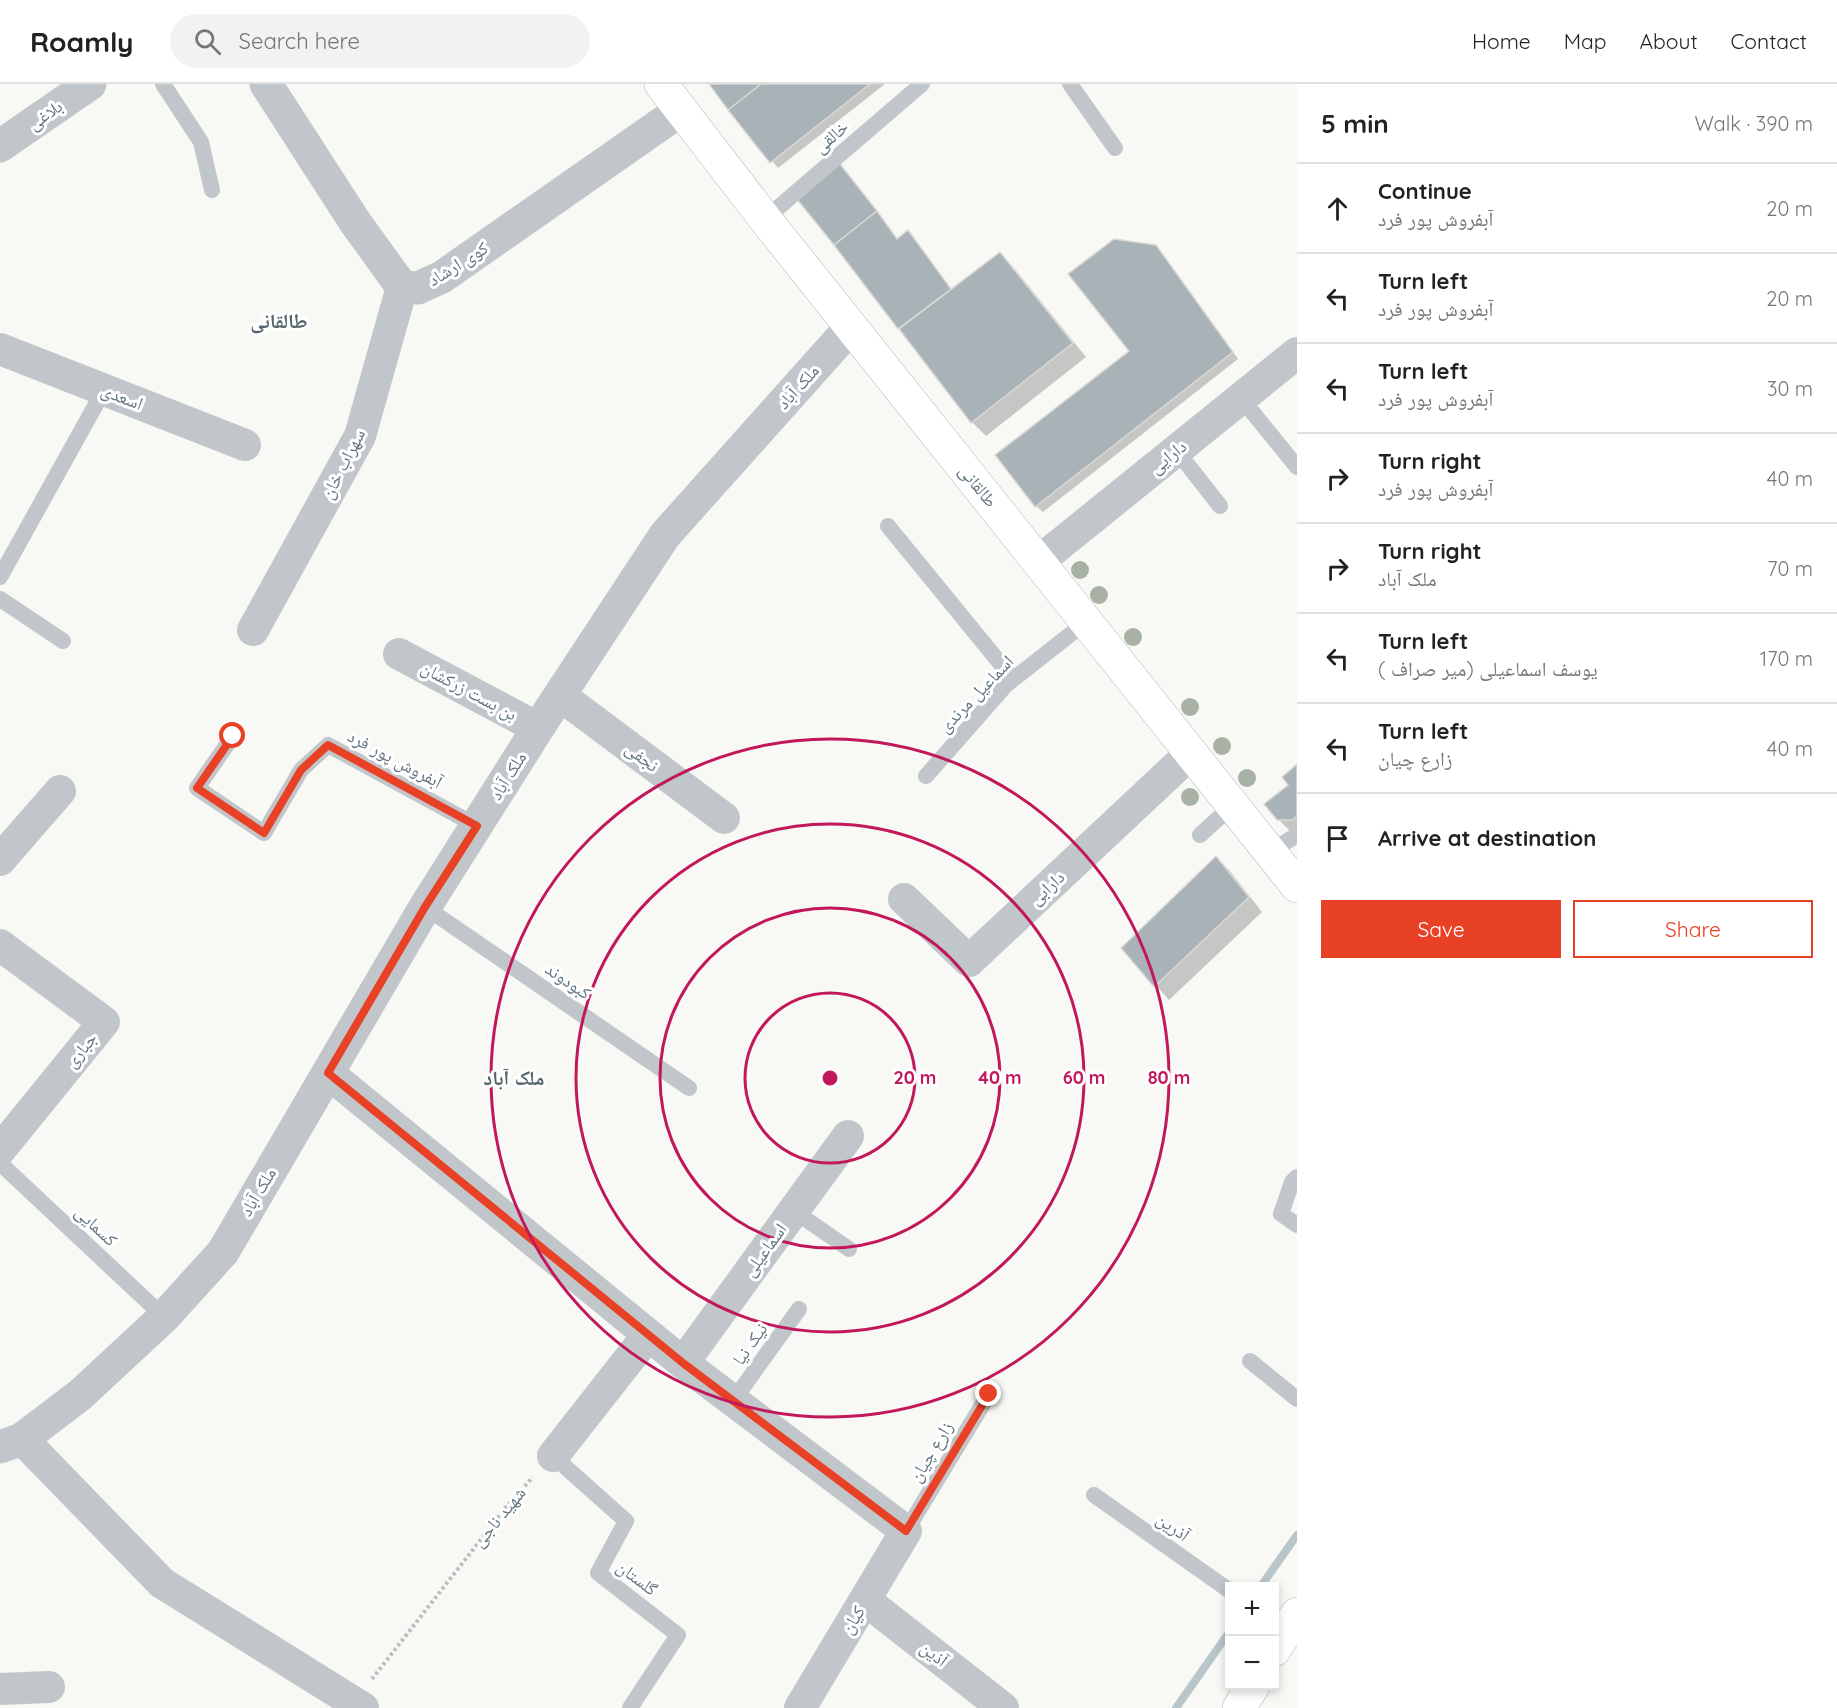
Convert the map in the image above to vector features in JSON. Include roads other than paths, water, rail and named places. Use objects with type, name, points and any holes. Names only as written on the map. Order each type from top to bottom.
[{"type":"main road","name":"طالقانی","points":[[661,84],[765,219],[1297,886]]},
{"type":"main road","points":[[1239,1708],[1250,1690]]},
{"type":"street","name":"بلاغی","points":[[0,146],[90,84]]},
{"type":"street","name":"کوی ارشاد","points":[[266,84],[355,222],[402,287],[418,288],[442,277],[681,110]]},
{"type":"street","name":"سهراب خان","points":[[253,630],[360,436],[402,287]]},
{"type":"street","name":"ملک آباد","points":[[11,1443],[80,1395],[164,1317],[223,1251],[425,907],[538,728],[665,535],[851,327]]},
{"type":"street","name":"اسعدی","points":[[0,349],[245,445]]},
{"type":"street","name":"دارایی","points":[[1038,562],[1297,352]]},
{"type":"street","name":"بن بست زرکشان","points":[[399,654],[538,728]]},
{"type":"street","name":"نجفی","points":[[561,696],[724,818]]},
{"type":"street","name":"دارابی","points":[[904,899],[969,961],[1191,753]]},
{"type":"street","points":[[0,860],[60,791]]},
{"type":"street","name":"جباری","points":[[0,945],[104,1022],[0,1150]]},
{"type":"street","points":[[328,1073],[683,1363],[906,1531]]},
{"type":"street","name":"اسماعیلی","points":[[683,1363],[848,1136]]},
{"type":"street","points":[[553,1456],[648,1335]]},
{"type":"street","points":[[11,1443],[162,1583],[359,1705]]},
{"type":"street","name":"کیان","points":[[812,1703],[865,1600],[906,1531]]},
{"type":"street","name":"آذین","points":[[865,1600],[1003,1708]]},
{"type":"street","points":[[0,1689],[49,1687]]},
{"type":"lane","points":[[164,84],[201,142],[212,190]]},
{"type":"lane","name":"خالقی","points":[[765,219],[922,84]]},
{"type":"lane","points":[[1070,84],[1115,148]]},
{"type":"lane","points":[[0,577],[104,390]]},
{"type":"lane","points":[[1241,398],[1297,467]]},
{"type":"lane","points":[[1176,450],[1220,506]]},
{"type":"lane","points":[[888,526],[1013,679]]},
{"type":"lane","points":[[0,598],[63,641]]},
{"type":"lane","name":"اسماعیل مرندی","points":[[926,776],[1013,679],[1086,622]]},
{"type":"lane","name":"آبفروش پور فرد","points":[[233,736],[197,788],[264,833],[301,770],[328,745],[477,826]]},
{"type":"lane","points":[[1200,836],[1233,806]]},
{"type":"lane","points":[[1270,852],[1297,835]]},
{"type":"lane","name":"کبودوند","points":[[425,907],[689,1088]]},
{"type":"lane","name":"کسمایی","points":[[0,1163],[164,1317]]},
{"type":"lane","points":[[1297,1177],[1292,1182],[1281,1214],[1297,1226]]},
{"type":"lane","points":[[794,1211],[849,1249]]},
{"type":"lane","name":"نیک نیا","points":[[733,1401],[799,1309]]},
{"type":"lane","points":[[1250,1361],[1297,1399]]},
{"type":"lane","name":"زارع چیان","points":[[906,1531],[989,1394]]},
{"type":"lane","name":"گلستان","points":[[553,1456],[626,1521],[598,1573],[678,1635],[630,1708]]},
{"type":"lane","name":"آذرین","points":[[1094,1496],[1225,1588]]},
{"type":"waterway","points":[[1264,1582],[1297,1535]]},
{"type":"waterway","points":[[1176,1708],[1226,1636]]},
{"type":"district","name":"طالقانی","points":[[279,321]]},
{"type":"district","name":"ملک آباد","points":[[514,1078]]}]
